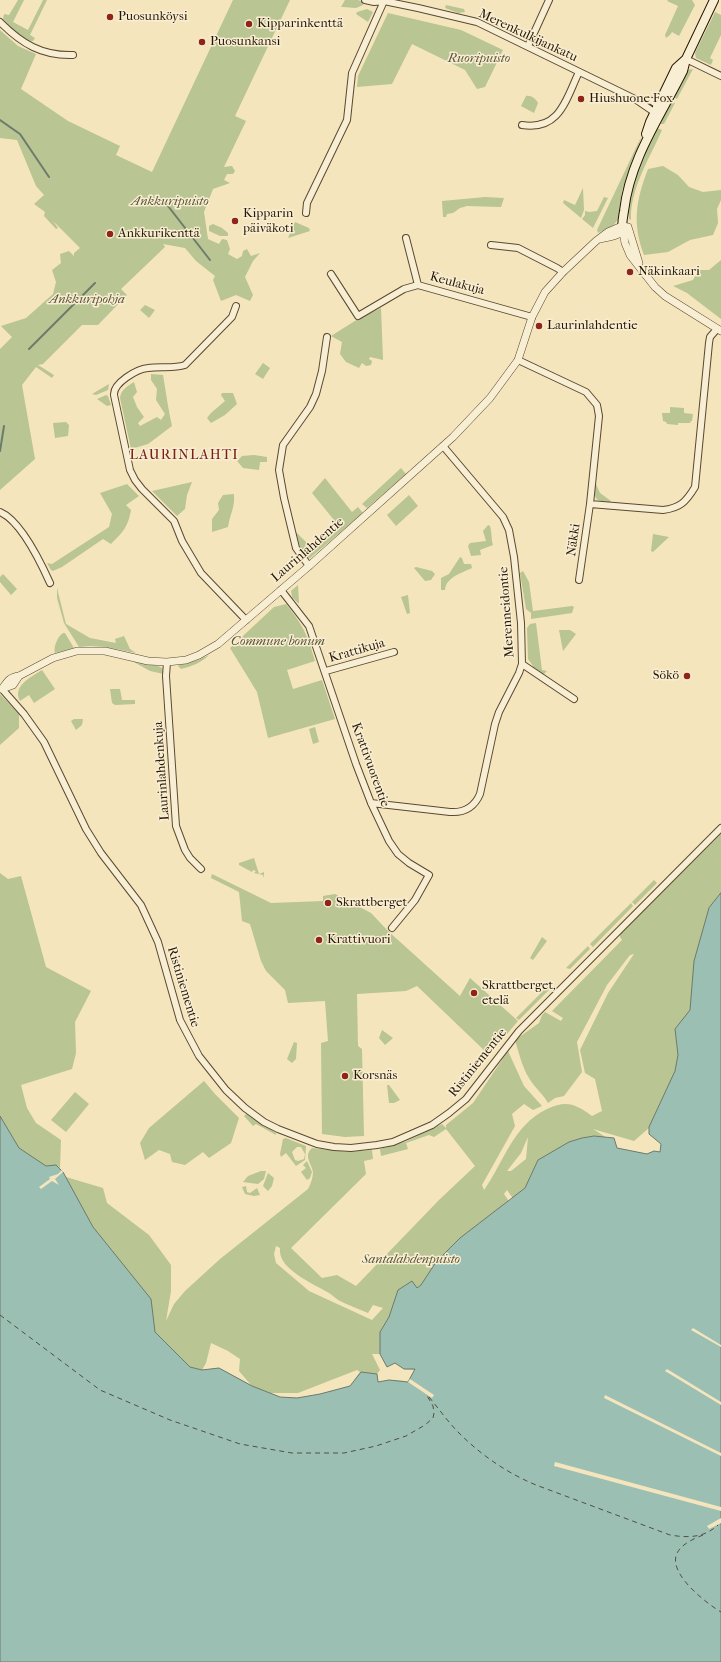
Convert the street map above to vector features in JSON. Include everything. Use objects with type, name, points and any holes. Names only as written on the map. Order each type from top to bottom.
[{"type":"main road","points":[[624,229],[625,198],[644,143],[660,107],[683,71],[686,59],[714,0]]},
{"type":"main road","points":[[644,143],[654,112],[660,107]]},
{"type":"street","name":"Merenkulkijankatu","points":[[365,0],[374,2],[383,1],[477,22],[636,99],[654,112]]},
{"type":"street","points":[[528,46],[550,0]]},
{"type":"street","points":[[306,213],[307,203],[347,120],[352,73],[383,1]]},
{"type":"street","points":[[0,22],[13,35],[34,48],[60,56],[74,55]]},
{"type":"street","points":[[686,59],[721,76]]},
{"type":"street","points":[[522,125],[546,124],[556,118],[580,72]]},
{"type":"street","name":"Merenkulkijankatu","points":[[636,99],[652,101],[660,107]]},
{"type":"street","points":[[518,360],[586,392],[597,405],[599,416],[590,504],[663,510],[679,506],[687,500],[695,487],[710,337],[719,330],[665,296],[646,277],[630,255],[625,243],[624,229]]},
{"type":"street","name":"Laurinlahdentie","points":[[1,689],[13,685],[19,676],[53,658],[77,652],[105,651],[148,661],[167,662],[186,660],[208,650],[246,620],[309,566],[443,446],[490,398],[518,360],[532,317],[545,292],[563,272],[600,238],[608,232],[624,229]]},
{"type":"street","points":[[406,238],[418,285]]},
{"type":"street","points":[[491,244],[518,248],[563,272]]},
{"type":"street","name":"Keulakuja","points":[[331,274],[358,316],[404,289],[418,285],[532,317]]},
{"type":"street","points":[[236,306],[236,311],[232,317],[185,365],[179,367],[144,369],[121,381],[114,390],[114,395],[130,470],[135,480],[174,521],[182,541],[201,573],[246,620]]},
{"type":"street","points":[[309,566],[296,548],[279,470],[283,445],[310,407],[316,394],[322,371],[327,337]]},
{"type":"street","name":"Merenneidontie","points":[[371,803],[450,812],[461,812],[472,806],[477,801],[480,794],[499,712],[522,664],[521,623],[514,557],[509,530],[503,517],[443,446]]},
{"type":"street","name":"Näkki","points":[[579,580],[590,504]]},
{"type":"street","points":[[0,512],[8,518],[24,536],[35,553],[50,583]]},
{"type":"street","name":"Krattivuorentie","points":[[281,590],[309,626],[326,671],[356,764],[371,803],[392,846],[398,854],[409,863],[429,875],[415,900],[392,928]]},
{"type":"street","name":"Krattikuja","points":[[326,671],[394,652]]},
{"type":"street","name":"Laurinlahdenkuja","points":[[167,662],[166,676],[176,826],[185,850],[193,862],[202,869]]},
{"type":"street","points":[[522,664],[574,699]]},
{"type":"street","name":"Ristiniementie","points":[[1,689],[24,714],[44,742],[86,829],[101,853],[143,909],[158,942],[180,1020],[199,1056],[226,1090],[251,1113],[264,1122],[295,1137],[323,1145],[351,1148],[393,1142],[432,1125],[449,1113],[466,1099],[519,1031],[721,828]]},
{"type":"green space","points":[[18,0],[24,0],[13,22],[28,30],[43,0],[47,0],[30,35],[35,38],[33,41],[25,39],[3,19],[4,14],[9,15]]},
{"type":"green space","name":"Ankkuripuisto","points":[[233,0],[290,0],[235,116],[246,121],[224,167],[232,166],[235,171],[233,174],[227,174],[224,180],[230,183],[213,189],[204,212],[208,239],[219,244],[222,239],[227,240],[230,249],[228,254],[237,259],[242,256],[243,251],[247,249],[251,256],[260,253],[253,261],[245,277],[253,295],[250,301],[236,295],[221,301],[213,280],[215,276],[196,261],[185,248],[163,244],[165,247],[121,289],[127,295],[98,325],[82,325],[43,364],[38,365],[54,375],[52,378],[36,367],[22,385],[35,459],[0,490],[0,349],[12,337],[1,326],[26,318],[53,294],[56,282],[52,270],[61,263],[60,254],[69,251],[74,256],[74,253],[80,248],[53,221],[58,228],[56,229],[44,216],[45,212],[34,204],[44,195],[36,186],[17,140],[0,138],[0,30],[18,46],[36,54],[21,89],[68,121],[120,146],[116,155],[152,172]]},
{"type":"green space","points":[[345,0],[358,0],[363,2],[363,5],[356,8],[341,7]]},
{"type":"green space","points":[[692,0],[695,5],[679,36],[672,32],[666,38],[665,35],[678,6],[667,1]]},
{"type":"green space","points":[[446,5],[464,9],[465,12],[458,13],[445,8]]},
{"type":"green space","points":[[367,9],[373,12],[368,22],[356,14],[357,12]]},
{"type":"green space","points":[[715,12],[721,15],[721,35],[710,58],[713,60],[711,65],[696,58],[695,53]]},
{"type":"green space","name":"Ruoripuisto","points":[[388,13],[461,30],[503,50],[485,87],[477,89],[465,70],[412,44],[392,84],[357,87],[358,76]]},
{"type":"green space","points":[[693,69],[677,99],[673,97],[687,70]]},
{"type":"green space","points":[[526,96],[530,96],[538,103],[534,113],[521,106]]},
{"type":"green space","points":[[672,101],[675,103],[664,124],[660,124]]},
{"type":"green space","points":[[657,128],[662,130],[637,185],[631,220],[629,219],[629,207],[633,183]]},
{"type":"green space","points":[[642,135],[622,191],[618,219],[614,225],[598,233],[597,230]]},
{"type":"green space","points":[[663,166],[678,175],[689,187],[703,192],[721,190],[721,200],[717,209],[718,223],[713,235],[690,240],[668,252],[644,255],[638,232],[638,201],[648,169]]},
{"type":"green space","points":[[583,188],[584,210],[581,218],[563,203],[564,200],[575,205]]},
{"type":"green space","points":[[485,197],[504,198],[501,207],[467,206],[460,208],[453,213],[447,214],[446,217],[443,217],[442,201]]},
{"type":"green space","points":[[604,197],[608,198],[593,228],[582,219],[585,215],[585,211],[597,211]]},
{"type":"green space","points":[[295,222],[309,228],[310,231],[288,238]]},
{"type":"green space","points":[[213,224],[222,228],[228,233],[228,236],[220,236],[209,231],[209,226]]},
{"type":"green space","points":[[721,260],[721,319],[687,293],[673,286],[693,280],[698,270],[709,270]]},
{"type":"green space","points":[[145,305],[155,310],[149,318],[140,310]]},
{"type":"green space","points":[[381,308],[383,360],[370,357],[369,359],[372,361],[371,365],[366,366],[362,363],[359,368],[346,362],[340,354],[342,342],[331,336],[358,319]]},
{"type":"green space","points":[[263,363],[270,368],[263,379],[255,374]]},
{"type":"green space","points":[[151,374],[163,375],[172,426],[148,444],[131,449],[120,398],[121,393],[134,382],[137,392],[133,397],[137,407],[144,417],[138,423],[140,426],[157,417],[161,420],[165,414],[156,400],[157,389],[151,380]]},
{"type":"green space","points":[[109,384],[108,390],[96,395],[92,394]]},
{"type":"green space","points":[[222,393],[233,393],[237,404],[225,415],[211,423],[207,418],[225,401],[221,395]]},
{"type":"green space","points":[[106,395],[108,396],[111,405],[107,406],[97,399]]},
{"type":"green space","points":[[670,407],[684,408],[684,413],[693,414],[692,421],[690,423],[678,423],[678,425],[667,424],[663,421],[662,413],[670,413]]},
{"type":"green space","points":[[66,422],[69,425],[68,436],[55,438],[53,423]]},
{"type":"green space","points":[[254,455],[267,457],[267,462],[260,462],[259,470],[243,468],[237,461],[242,456]]},
{"type":"green space","points":[[401,468],[406,474],[367,508],[362,504]]},
{"type":"green space","points":[[325,478],[352,512],[358,507],[363,513],[310,558],[306,559],[301,551],[296,532],[311,547],[338,525],[312,493]]},
{"type":"green space","points":[[192,482],[187,495],[185,509],[177,516],[152,491]]},
{"type":"green space","points":[[127,484],[139,496],[126,505],[131,510],[130,516],[127,525],[119,536],[111,544],[103,539],[62,567],[53,571],[51,570],[47,563],[52,564],[109,527],[112,514],[100,493]]},
{"type":"green space","points":[[596,484],[600,493],[611,501],[610,502],[596,499]]},
{"type":"green space","points":[[234,494],[233,507],[228,527],[212,532],[212,519],[219,510],[218,503],[223,495]]},
{"type":"green space","points":[[409,495],[418,506],[396,526],[387,515]]},
{"type":"green space","points":[[488,525],[490,526],[493,545],[480,550],[481,555],[471,556],[468,546],[470,543],[486,541],[483,531]]},
{"type":"green space","points":[[653,534],[669,537],[653,552],[651,551]]},
{"type":"green space","points":[[460,557],[462,558],[464,564],[471,564],[472,568],[451,579],[445,590],[441,590],[441,578],[449,574]]},
{"type":"green space","points":[[416,567],[432,571],[435,574],[431,580],[425,581],[414,568]]},
{"type":"green space","points":[[523,571],[529,582],[533,611],[572,606],[574,607],[572,613],[531,619],[531,613],[526,609],[520,573]]},
{"type":"green space","points":[[3,574],[17,589],[11,595],[0,582],[0,577]]},
{"type":"green space","points":[[298,585],[299,603],[292,597],[291,591]]},
{"type":"green space","points":[[57,588],[66,624],[90,638],[116,643],[115,639],[124,636],[130,649],[136,653],[105,647],[79,647],[64,623],[57,598]]},
{"type":"green space","points":[[408,595],[410,613],[407,614],[401,597]]},
{"type":"green space","name":"Commune bonum","points":[[286,604],[297,618],[304,631],[315,661],[287,670],[293,689],[322,680],[335,719],[268,738],[257,692],[230,648],[274,607]]},
{"type":"green space","points":[[536,623],[542,670],[547,671],[542,675],[533,668],[528,659],[527,628],[530,624]]},
{"type":"green space","points":[[559,630],[570,630],[576,634],[563,651]]},
{"type":"green space","points":[[63,633],[65,633],[74,648],[55,653],[56,642]]},
{"type":"green space","points":[[209,655],[200,662],[188,667],[181,669],[178,666],[198,660]]},
{"type":"green space","points":[[132,661],[158,666],[162,668],[164,674],[150,671]]},
{"type":"green space","points":[[42,670],[55,689],[34,703],[29,695],[20,701],[18,696],[21,686],[24,682]]},
{"type":"green space","points":[[110,689],[120,689],[122,700],[135,700],[135,704],[115,705],[112,703]]},
{"type":"green space","points":[[0,694],[19,714],[19,728],[0,745]]},
{"type":"green space","points":[[74,719],[83,719],[82,725],[76,730],[71,721]]},
{"type":"green space","points":[[315,727],[319,742],[313,744],[309,729]]},
{"type":"green space","name":"Santalahdenpuisto","points":[[721,834],[721,1233],[521,1210],[507,1190],[504,1194],[515,1210],[415,1370],[404,1369],[395,1363],[387,1367],[380,1354],[372,1354],[380,1370],[377,1374],[378,1382],[389,1380],[405,1381],[349,1418],[211,1389],[155,1332],[57,1212],[66,1177],[103,1188],[107,1203],[149,1235],[171,1265],[171,1291],[166,1321],[174,1304],[185,1291],[220,1259],[308,1189],[313,1174],[308,1157],[309,1151],[312,1148],[348,1152],[372,1150],[373,1159],[364,1161],[366,1174],[291,1248],[322,1278],[337,1275],[356,1286],[439,1200],[475,1166],[446,1129],[434,1137],[429,1135],[406,1143],[408,1149],[381,1156],[380,1149],[405,1142],[442,1124],[446,1128],[446,1125],[473,1103],[508,1051],[524,1086],[542,1106],[533,1110],[524,1104],[512,1114],[515,1126],[482,1185],[484,1190],[517,1134],[535,1116],[554,1106],[566,1104],[576,1106],[592,1116],[602,1111],[595,1079],[585,1073],[580,1050],[608,993],[634,954],[630,955],[607,985],[577,1042],[582,1072],[564,1096],[555,1098],[548,1103],[527,1074],[515,1040],[539,1023],[545,1012],[561,1021],[563,1018],[552,1011],[622,940],[620,934]],"holes":[[[649,1128],[649,1134],[661,1144],[660,1152],[654,1151],[647,1154],[617,1148],[614,1138],[607,1138],[593,1129],[634,1141]],[[528,1137],[526,1159],[511,1171],[507,1171],[521,1153]],[[276,1246],[280,1248],[284,1263],[290,1269],[340,1301],[368,1313],[373,1305],[383,1308],[372,1320],[309,1291],[276,1263],[274,1254]],[[211,1343],[228,1351],[240,1359],[239,1371],[251,1385],[219,1368],[202,1370],[206,1363]],[[357,1370],[360,1372],[350,1386],[320,1394],[296,1398],[280,1397],[271,1393],[298,1393]]]},
{"type":"green space","points":[[254,858],[259,874],[264,872],[264,878],[263,875],[254,873],[256,871],[253,870],[252,872],[239,865],[239,863]]},
{"type":"green space","points":[[0,873],[8,879],[21,876],[46,967],[91,991],[75,1022],[76,1053],[72,1069],[21,1085],[27,1108],[36,1123],[61,1140],[60,1168],[56,1165],[46,1179],[0,1135]]},
{"type":"green space","points":[[212,874],[271,903],[323,901],[323,896],[335,894],[371,913],[388,931],[460,996],[470,978],[518,1021],[491,1053],[487,1053],[417,986],[406,991],[357,994],[358,1046],[362,1049],[364,1136],[345,1137],[322,1134],[321,1043],[328,1041],[325,1001],[288,1003],[285,990],[266,971],[261,961],[250,924],[242,921],[239,892],[211,878]]},
{"type":"green space","points":[[654,880],[657,883],[635,905],[632,902]]},
{"type":"green space","points":[[631,903],[633,906],[593,947],[590,944]]},
{"type":"green space","points":[[542,937],[547,941],[533,960],[530,958]]},
{"type":"green space","points":[[588,946],[590,949],[570,969],[566,968]]},
{"type":"green space","points":[[549,985],[551,988],[519,1020],[516,1018]]},
{"type":"green space","points":[[382,1030],[393,1038],[385,1045],[379,1038]]},
{"type":"green space","points":[[294,1042],[297,1043],[296,1059],[292,1063],[287,1059]]},
{"type":"green space","points":[[204,1081],[239,1118],[231,1143],[209,1158],[203,1152],[185,1165],[172,1162],[170,1154],[159,1150],[145,1160],[140,1143],[149,1128]]},
{"type":"green space","points":[[387,1085],[389,1085],[400,1100],[394,1103],[389,1103]]},
{"type":"green space","points":[[75,1092],[89,1104],[66,1132],[51,1120]]},
{"type":"green space","points":[[246,1114],[276,1133],[276,1135],[256,1124],[253,1126],[244,1116]]},
{"type":"green space","points":[[286,1138],[306,1146],[305,1160],[296,1166],[286,1153],[281,1157],[280,1154],[283,1139]],"holes":[[[297,1147],[301,1147],[305,1154],[304,1159],[298,1161],[295,1160],[292,1152]]]},
{"type":"green space","points":[[307,1161],[312,1172],[310,1178],[307,1180],[301,1172],[306,1168],[303,1165]]},
{"type":"green space","points":[[261,1171],[266,1171],[264,1179],[258,1184],[243,1182],[248,1176]]},
{"type":"green space","points":[[268,1173],[274,1178],[272,1186],[268,1191],[263,1186]]},
{"type":"green space","points":[[246,1186],[247,1192],[250,1193],[257,1188],[260,1195],[254,1196],[245,1194],[242,1187]]},
{"type":"water","points":[[721,893],[721,1662],[0,1662],[0,1116],[19,1148],[46,1166],[56,1165],[63,1172],[93,1227],[151,1299],[155,1332],[190,1367],[202,1370],[219,1368],[252,1386],[280,1397],[297,1398],[350,1386],[361,1372],[377,1374],[378,1382],[389,1380],[408,1382],[415,1369],[404,1369],[395,1363],[387,1367],[380,1354],[380,1332],[389,1317],[398,1290],[412,1281],[417,1288],[421,1285],[436,1262],[460,1238],[525,1188],[538,1160],[569,1142],[594,1136],[614,1138],[617,1148],[647,1154],[654,1151],[660,1152],[661,1144],[649,1134],[649,1127],[675,1071],[678,1055],[675,1029],[690,1010],[694,961],[709,908]]},
{"type":"pier","points":[[62,1170],[63,1172],[55,1179],[59,1185],[52,1181],[41,1189],[39,1187],[50,1179],[49,1177],[58,1174]]},
{"type":"pier","points":[[693,1328],[721,1345],[721,1347],[691,1330]]},
{"type":"pier","points":[[667,1369],[721,1402],[721,1405],[665,1371]]},
{"type":"pier","points":[[410,1379],[434,1395],[432,1398],[408,1382]]},
{"type":"pier","points":[[605,1395],[721,1453],[721,1456],[604,1398]]},
{"type":"pier","points":[[555,1462],[721,1507],[721,1511],[554,1466]]},
{"type":"pier","points":[[721,1518],[721,1523],[709,1529],[707,1526]]},
{"type":"waterway","points":[[0,120],[20,134],[49,177]]},
{"type":"waterway","points":[[168,206],[210,260]]},
{"type":"waterway","points":[[29,349],[95,283]]},
{"type":"waterway","points":[[0,451],[4,426]]},
{"type":"ferry route","points":[[0,1315],[100,1390],[170,1420],[240,1444],[292,1453],[344,1453],[376,1446],[406,1436],[425,1425],[433,1418],[433,1406],[426,1394]]},
{"type":"ferry route","points":[[429,1397],[455,1429],[476,1449],[495,1463],[536,1485],[670,1535],[683,1537],[701,1535],[718,1525]]},
{"type":"ferry route","points":[[703,1535],[680,1549],[676,1556],[676,1564],[679,1572],[691,1588],[699,1596],[721,1612]]},
{"type":"place","name":"Puosunköysi","points":[[110,17]]},
{"type":"place","name":"Kipparinkenttä","points":[[249,24]]},
{"type":"place","name":"Puosunkansi","points":[[202,42]]},
{"type":"place","name":"Hiushuone Fox","points":[[581,99]]},
{"type":"place","name":"Kipparin päiväkoti","points":[[235,221]]},
{"type":"place","name":"Ankkurikenttä","points":[[110,234]]},
{"type":"place","name":"Näkinkaari","points":[[630,272]]},
{"type":"place","name":"Laurinlahdentie","points":[[539,326]]},
{"type":"place","name":"Sökö","points":[[687,676]]},
{"type":"place","name":"Skrattberget","points":[[328,903]]},
{"type":"place","name":"Krattivuori","points":[[319,940]]},
{"type":"place","name":"Skrattberget, etelä","points":[[474,993]]},
{"type":"place","name":"Korsnäs","points":[[345,1076]]},
{"type":"district","name":"LAURINLAHTI","points":[[184,456]]},
{"type":"park label","name":"Ankkuripohja","points":[[87,300]]}]
